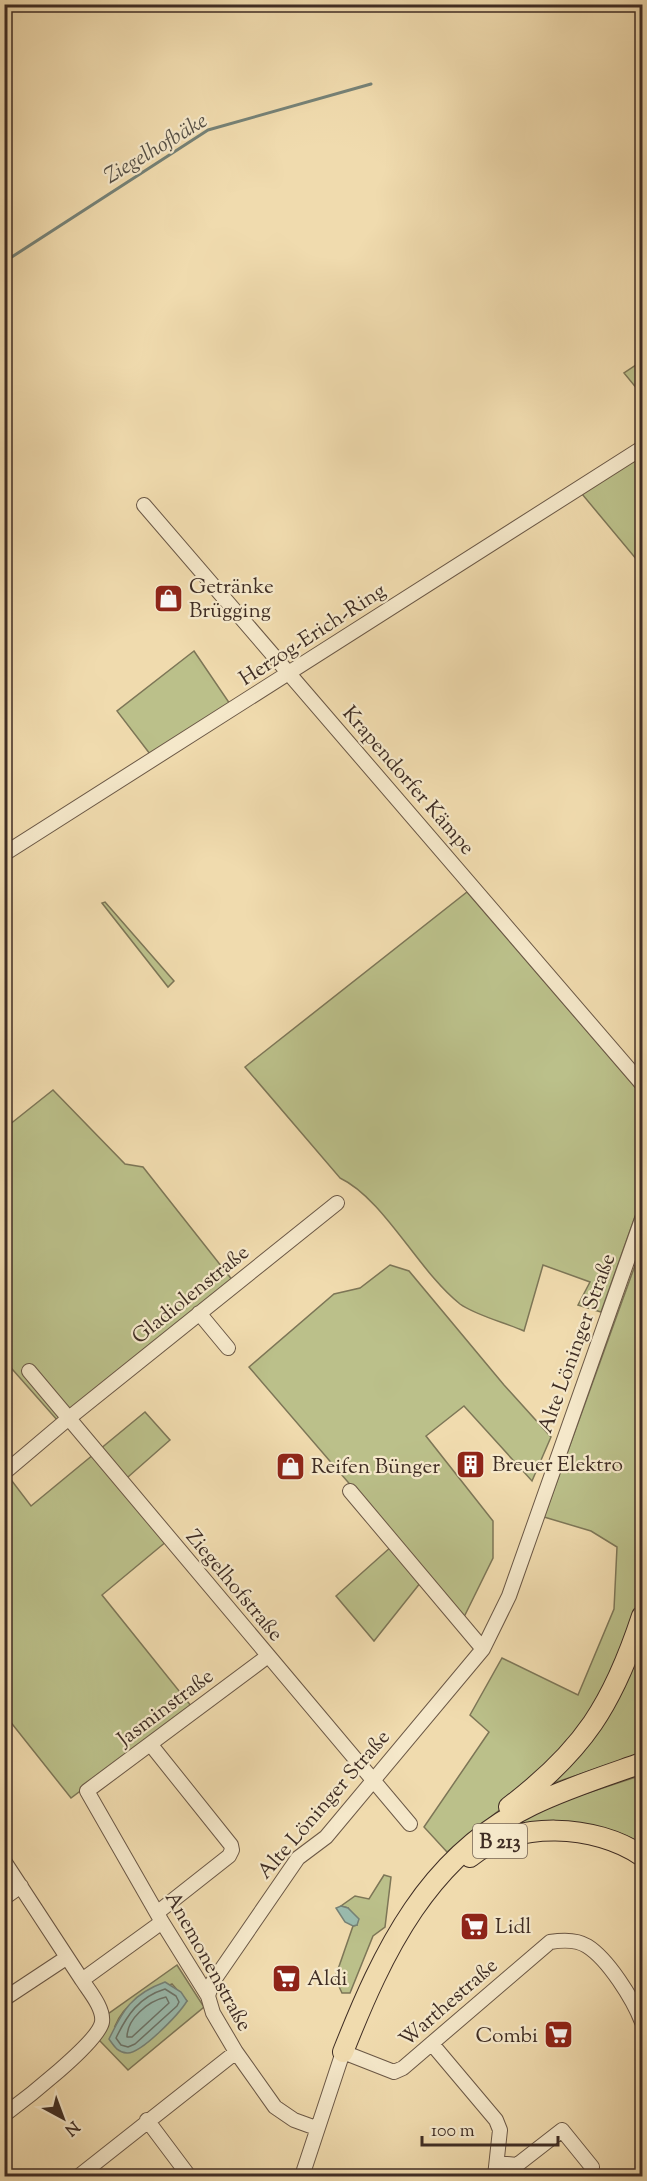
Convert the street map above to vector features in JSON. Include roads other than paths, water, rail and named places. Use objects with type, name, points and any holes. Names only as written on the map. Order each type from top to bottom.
[{"type":"highway","points":[[490,1829],[501,1814],[546,1778],[585,1737],[616,1686],[642,1616]]},
{"type":"highway","name":"B 213","points":[[394,1941],[432,1881],[490,1829],[558,1793],[642,1763]]},
{"type":"highway","name":"B 213","points":[[394,1941],[452,1872],[474,1854],[503,1840],[561,1831],[595,1835],[631,1848],[642,1856]]},
{"type":"highway","points":[[343,2052],[369,1989],[394,1941]]},
{"type":"street","name":"Herzog-Erich-Ring","points":[[4,854],[642,448]]},
{"type":"street","name":"Krapendorfer Kämpe","points":[[144,505],[642,1084]]},
{"type":"street","name":"Gladiolenstraße","points":[[4,1473],[337,1203]]},
{"type":"street","name":"Alte Löninger Straße","points":[[208,1996],[212,1983],[298,1858],[326,1837],[483,1649],[509,1596],[642,1219]]},
{"type":"street","points":[[199,1313],[228,1348]]},
{"type":"street","name":"Ziegelhofstraße","points":[[29,1371],[410,1824]]},
{"type":"street","points":[[350,1491],[483,1649]]},
{"type":"street","name":"Jasminstraße","points":[[87,1791],[268,1656]]},
{"type":"street","points":[[82,1980],[160,1917],[229,1856],[232,1850],[231,1845],[151,1745]]},
{"type":"street","name":"Anemonenstraße","points":[[87,1791],[208,1996],[213,2013],[236,2052],[274,2107],[294,2121],[316,2128]]},
{"type":"street","points":[[4,1861],[82,1980],[102,2015],[102,2024],[98,2033],[66,2064],[4,2115]]},
{"type":"street","points":[[4,1898],[21,1886]]},
{"type":"street","name":"Warthestraße","points":[[343,2052],[394,2072],[403,2068],[550,1942],[562,1940],[578,1942],[593,1952],[618,1980],[642,2022]]},
{"type":"street","points":[[4,2000],[66,1958]]},
{"type":"street","points":[[432,2044],[496,2120],[500,2130],[496,2170],[518,2165],[562,2130],[592,2167]]},
{"type":"street","points":[[79,2176],[236,2052]]},
{"type":"street","points":[[302,2176],[343,2052]]},
{"type":"street","points":[[147,2121],[189,2176]]},
{"type":"water","points":[[341,1906],[348,1908],[359,1919],[357,1925],[353,1926],[345,1922],[336,1908]]},
{"type":"water","points":[[165,1982],[181,1992],[187,2001],[168,2023],[141,2047],[127,2053],[118,2050],[109,2039],[124,2011],[144,1992]]},
{"type":"waterway","name":"Ziegelhofbäke","points":[[4,262],[208,130],[371,84]]},
{"type":"place","name":"Getränke Brügging","points":[[168,598]]},
{"type":"place","name":"Breuer Elektro","points":[[471,1464]]},
{"type":"place","name":"Reifen Bünger","points":[[290,1466]]},
{"type":"place","name":"Lidl","points":[[474,1926]]},
{"type":"place","name":"Aldi","points":[[286,1978]]},
{"type":"place","name":"Combi","points":[[559,2035]]}]
